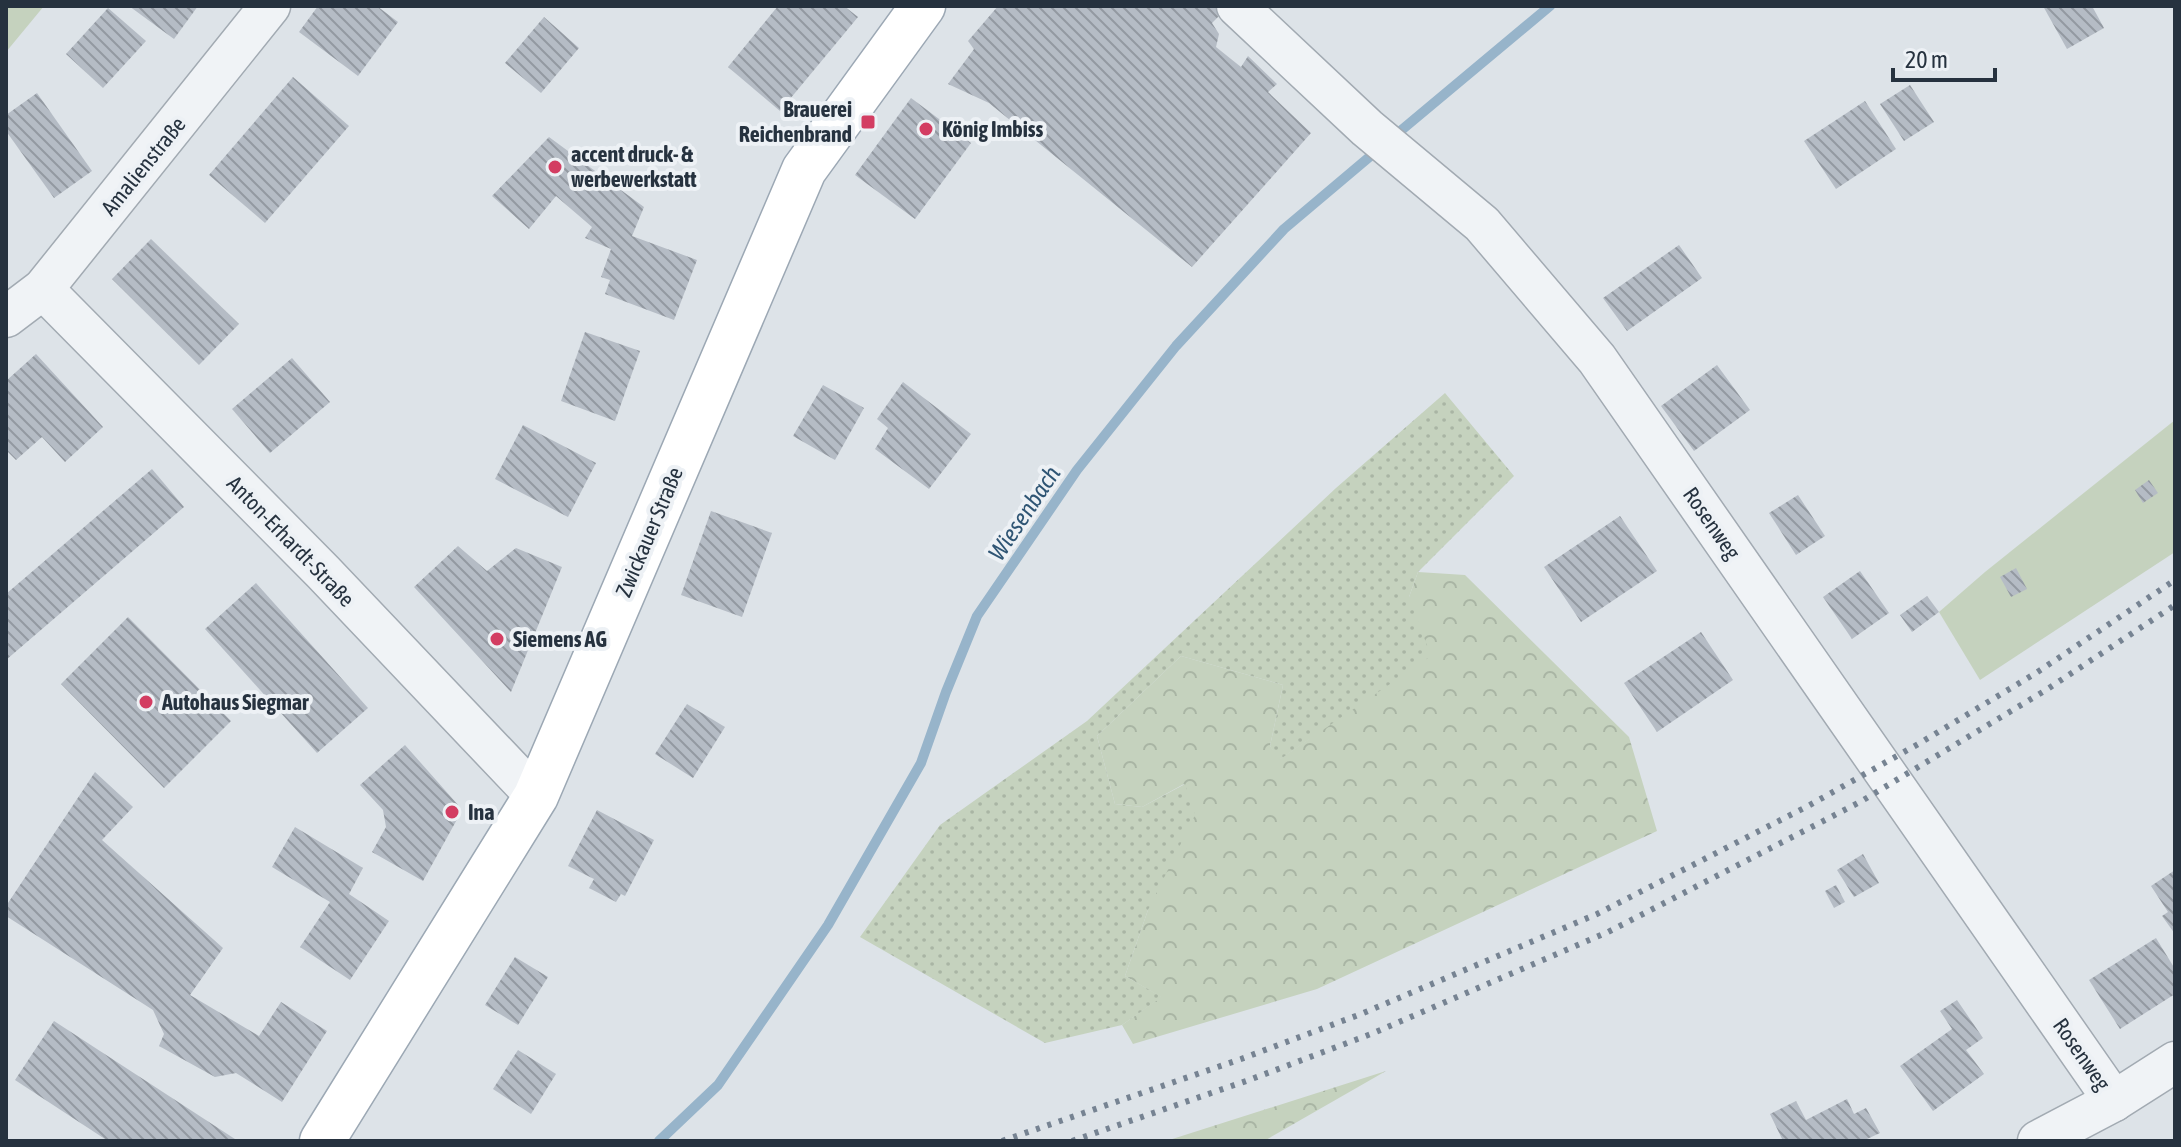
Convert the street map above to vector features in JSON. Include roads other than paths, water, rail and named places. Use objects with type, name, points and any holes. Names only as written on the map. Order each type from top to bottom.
[{"type":"main road","name":"Zwickauer Straße","points":[[322,1141],[536,796],[804,170],[923,6]]},
{"type":"street","name":"Amalienstraße","points":[[6,317],[43,289],[270,6]]},
{"type":"street","name":"Rosenweg","points":[[1237,6],[1367,128],[1482,224],[1597,359],[2114,1101]]},
{"type":"street","name":"Anton-Erhardt-Straße","points":[[43,289],[323,572],[536,796]]},
{"type":"street","points":[[2038,1141],[2114,1101],[2175,1062]]},
{"type":"waterway","name":"Wiesenbach","points":[[1392,138],[1550,6]]},
{"type":"waterway","name":"Wiesenbach","points":[[659,1141],[718,1085],[828,925],[921,763],[977,616],[1077,470],[1176,346],[1284,229],[1380,148]]},
{"type":"railway","points":[[1002,1141],[1241,1059],[1361,1014],[1597,914],[1808,806],[1920,743],[2036,673],[2175,580]]},
{"type":"railway","points":[[1072,1141],[1371,1034],[1608,932],[1860,802],[2046,690],[2175,605]]},
{"type":"place","name":"Brauerei Reichenbrand","points":[[868,122]]},
{"type":"place","name":"König Imbiss","points":[[926,129]]},
{"type":"place","name":"accent druck- & werbewerkstatt","points":[[555,167]]},
{"type":"place","name":"Siemens AG","points":[[497,639]]},
{"type":"place","name":"Autohaus Siegmar","points":[[146,702]]},
{"type":"place","name":"Ina","points":[[452,812]]}]
